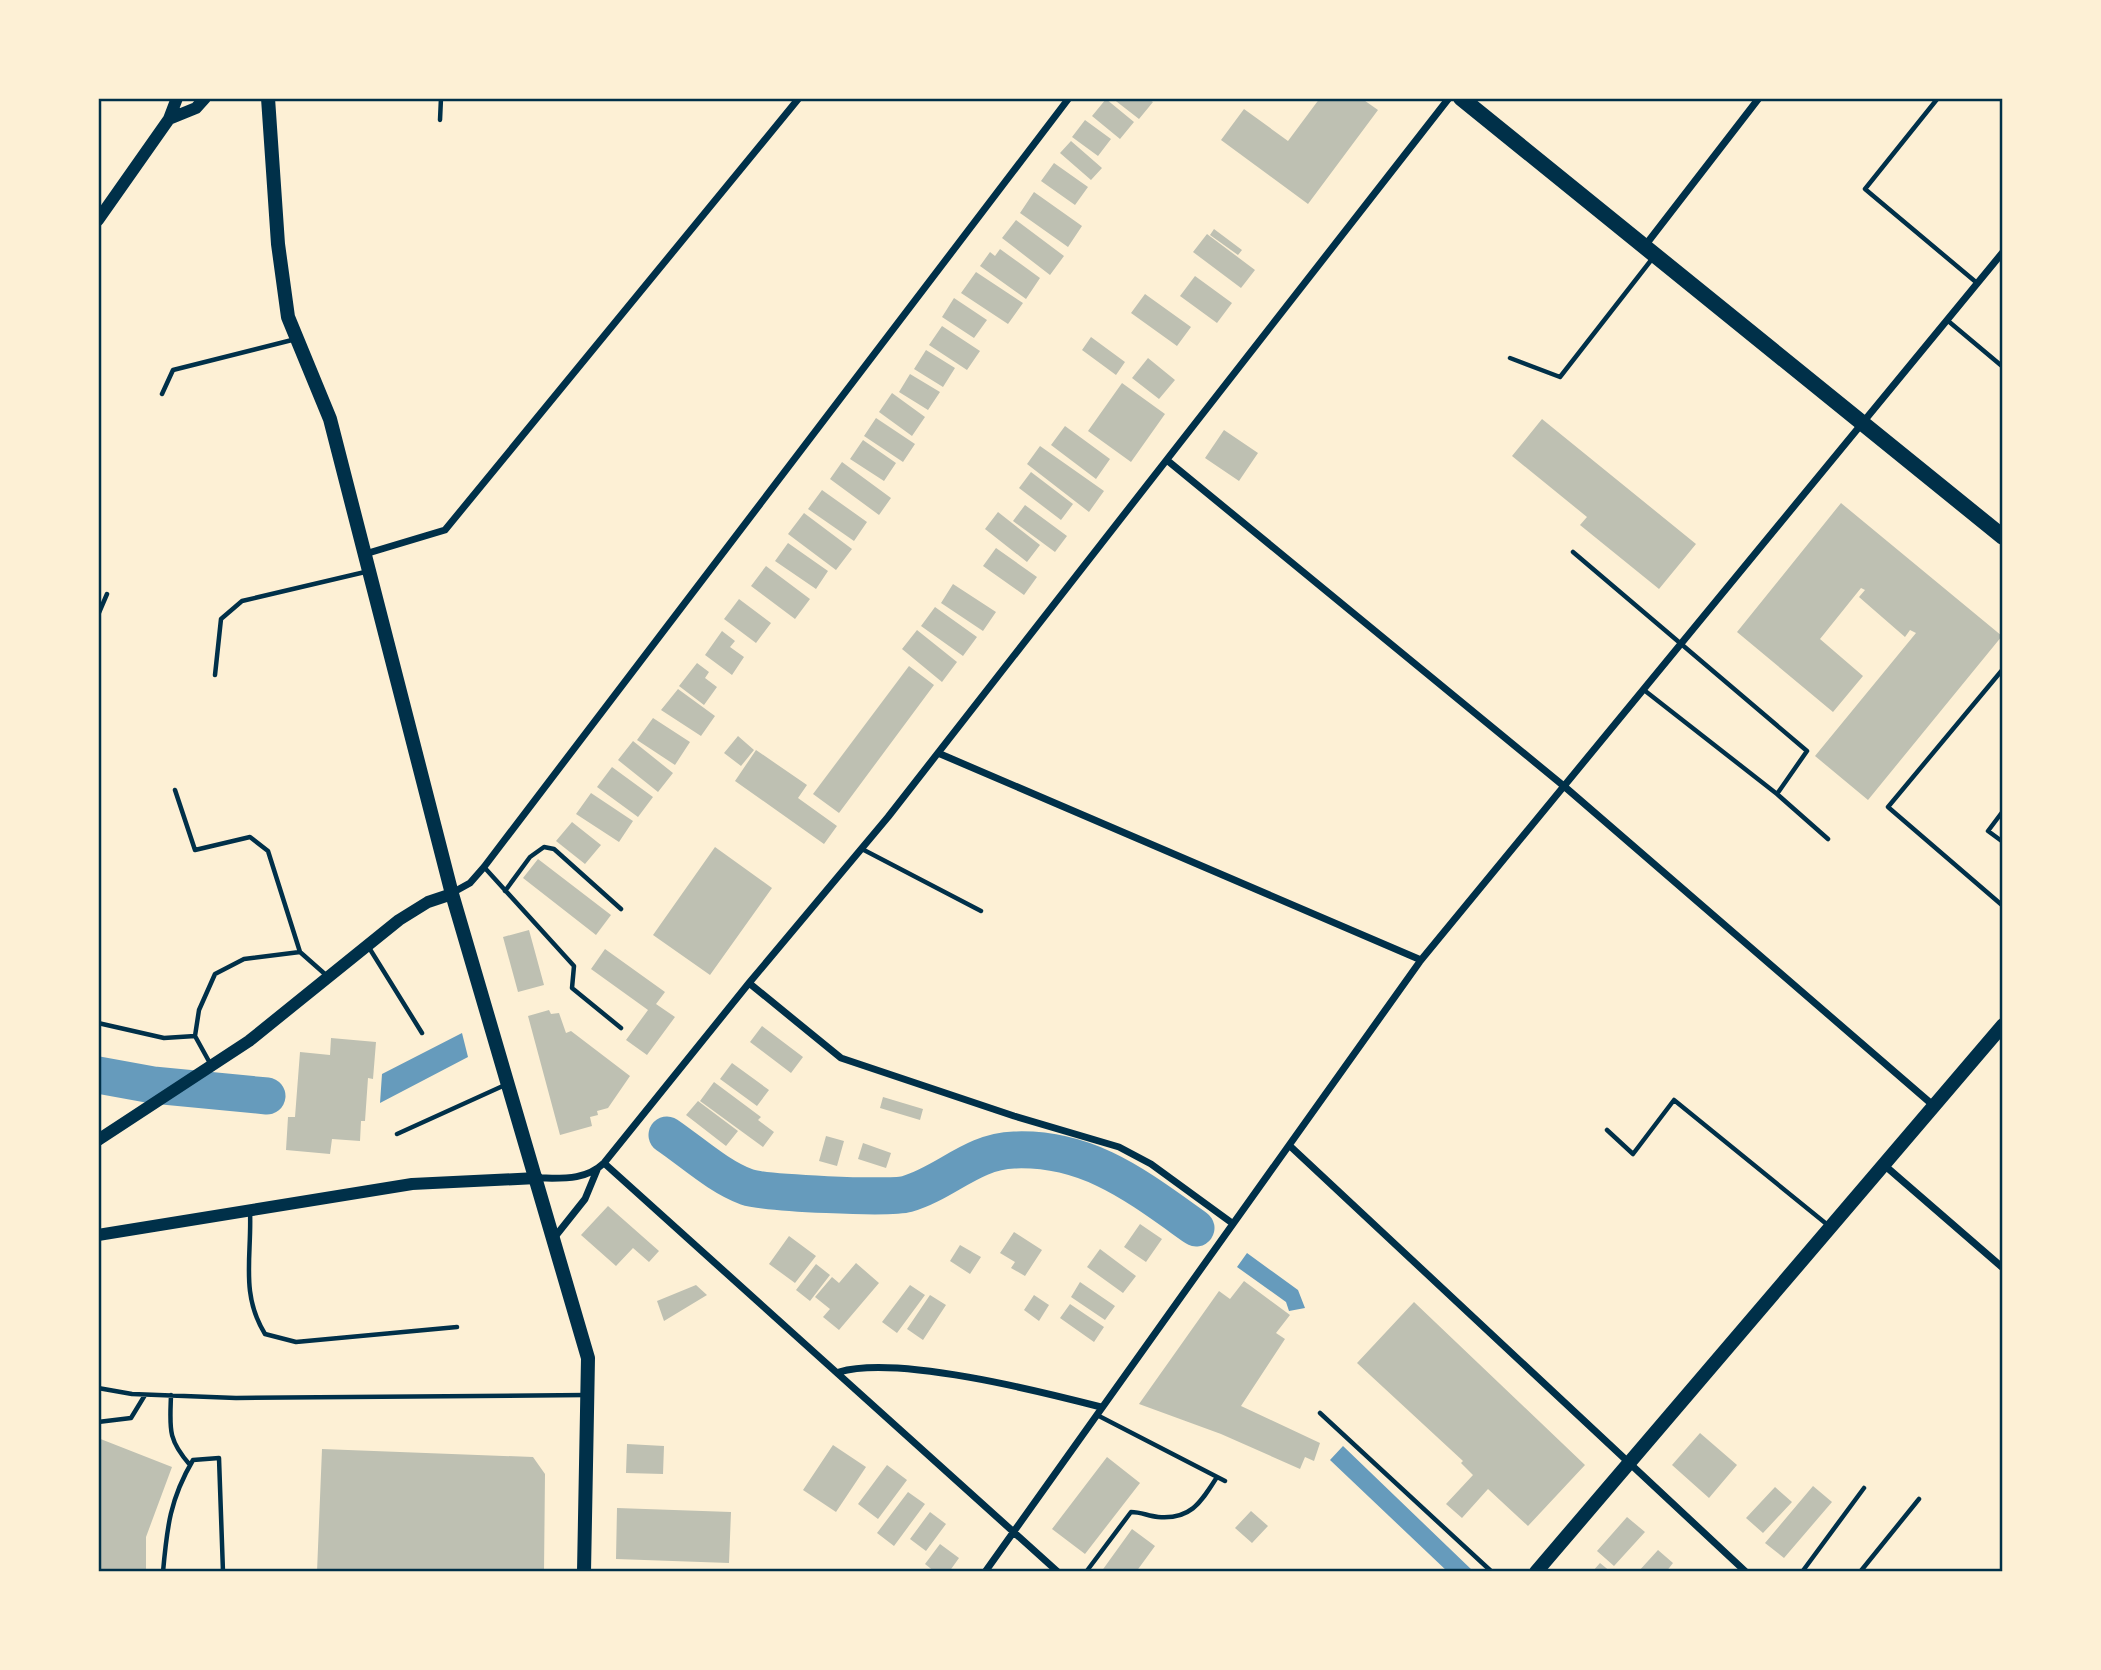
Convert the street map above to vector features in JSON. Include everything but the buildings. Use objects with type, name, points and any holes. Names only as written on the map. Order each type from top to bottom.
[{"type":"main road","points":[[268,98],[278,244],[288,317],[330,419],[452,894],[588,1358],[584,1572]]},
{"type":"main road","points":[[1461,98],[2003,537]]},
{"type":"main road","points":[[1536,1572],[2003,1025]]},
{"type":"street","points":[[98,220],[169,119],[177,98]]},
{"type":"street","points":[[169,119],[196,108],[205,98]]},
{"type":"street","points":[[365,554],[445,530],[799,98]]},
{"type":"street","points":[[98,1140],[209,1069],[330,978],[413,910],[452,894],[470,883],[1069,98]]},
{"type":"street","points":[[554,1238],[585,1199],[597,1170],[938,753],[1449,98]]},
{"type":"street","points":[[1649,251],[1759,98]]},
{"type":"street","points":[[985,1572],[1421,960],[2003,252]]},
{"type":"street","points":[[1168,461],[1565,787],[1934,1106]]},
{"type":"street","points":[[938,753],[1421,960]]},
{"type":"street","points":[[749,983],[841,1058],[1014,1116],[1119,1147],[1151,1164],[1232,1223]]},
{"type":"street","points":[[1290,1146],[1746,1572]]},
{"type":"street","points":[[604,1163],[1058,1572]]},
{"type":"street","points":[[1883,1164],[2003,1268]]},
{"type":"street","points":[[98,1235],[412,1184],[579,1177],[597,1170]]},
{"type":"street","points":[[839,1372],[864,1365],[898,1368],[1027,1389],[1099,1411]]},
{"type":"lane","points":[[440,120],[441,98]]},
{"type":"lane","points":[[1938,98],[1865,189],[1977,283]]},
{"type":"lane","points":[[1510,358],[1560,377],[1649,251]]},
{"type":"lane","points":[[1947,320],[2003,367]]},
{"type":"lane","points":[[162,394],[173,370],[297,339]]},
{"type":"lane","points":[[1573,552],[1807,751],[1777,794]]},
{"type":"lane","points":[[215,675],[221,619],[243,601],[370,571]]},
{"type":"lane","points":[[98,615],[107,594]]},
{"type":"lane","points":[[2003,669],[1888,807],[2003,906]]},
{"type":"lane","points":[[1644,690],[1777,794],[1828,839]]},
{"type":"lane","points":[[174,790],[195,849],[250,837],[268,851],[300,953],[330,978]]},
{"type":"lane","points":[[2003,811],[1988,831],[2003,842]]},
{"type":"lane","points":[[505,891],[530,857],[544,847],[554,849],[621,909]]},
{"type":"lane","points":[[862,848],[981,911]]},
{"type":"lane","points":[[484,867],[574,966],[572,988],[621,1028]]},
{"type":"lane","points":[[368,945],[422,1033]]},
{"type":"lane","points":[[209,1069],[195,1036],[199,1010],[215,974],[244,959],[300,953]]},
{"type":"lane","points":[[98,1023],[164,1038],[195,1036]]},
{"type":"lane","points":[[397,1134],[509,1083]]},
{"type":"lane","points":[[1607,1130],[1633,1154],[1674,1100],[1830,1227]]},
{"type":"lane","points":[[250,1210],[247,1280],[253,1315],[265,1334],[296,1342],[457,1327]]},
{"type":"lane","points":[[98,1388],[146,1394],[236,1398],[587,1395]]},
{"type":"lane","points":[[98,1422],[131,1418],[146,1394]]},
{"type":"lane","points":[[171,1395],[170,1431],[174,1447],[190,1465]]},
{"type":"lane","points":[[1099,1411],[1225,1482]]},
{"type":"lane","points":[[1320,1413],[1492,1572]]},
{"type":"lane","points":[[163,1572],[167,1517],[181,1479],[193,1460],[219,1458],[223,1572]]},
{"type":"lane","points":[[1086,1572],[1131,1512],[1156,1517],[1189,1514],[1197,1508],[1217,1477]]},
{"type":"lane","points":[[1802,1572],[1864,1488]]},
{"type":"lane","points":[[1860,1572],[1919,1499]]},
{"type":"water","points":[[462,1033],[468,1057],[380,1103],[382,1074]]},
{"type":"water","points":[[1247,1253],[1298,1290],[1305,1308],[1289,1311],[1286,1302],[1237,1267]]},
{"type":"water","points":[[1343,1446],[1474,1572],[1448,1572],[1330,1460]]},
{"type":"waterway","points":[[98,1075],[153,1085],[267,1096]]},
{"type":"waterway","points":[[667,1135],[716,1171],[747,1187],[827,1195],[907,1194],[934,1183],[972,1161],[999,1152],[1041,1151],[1066,1155],[1111,1172],[1196,1228]]}]
